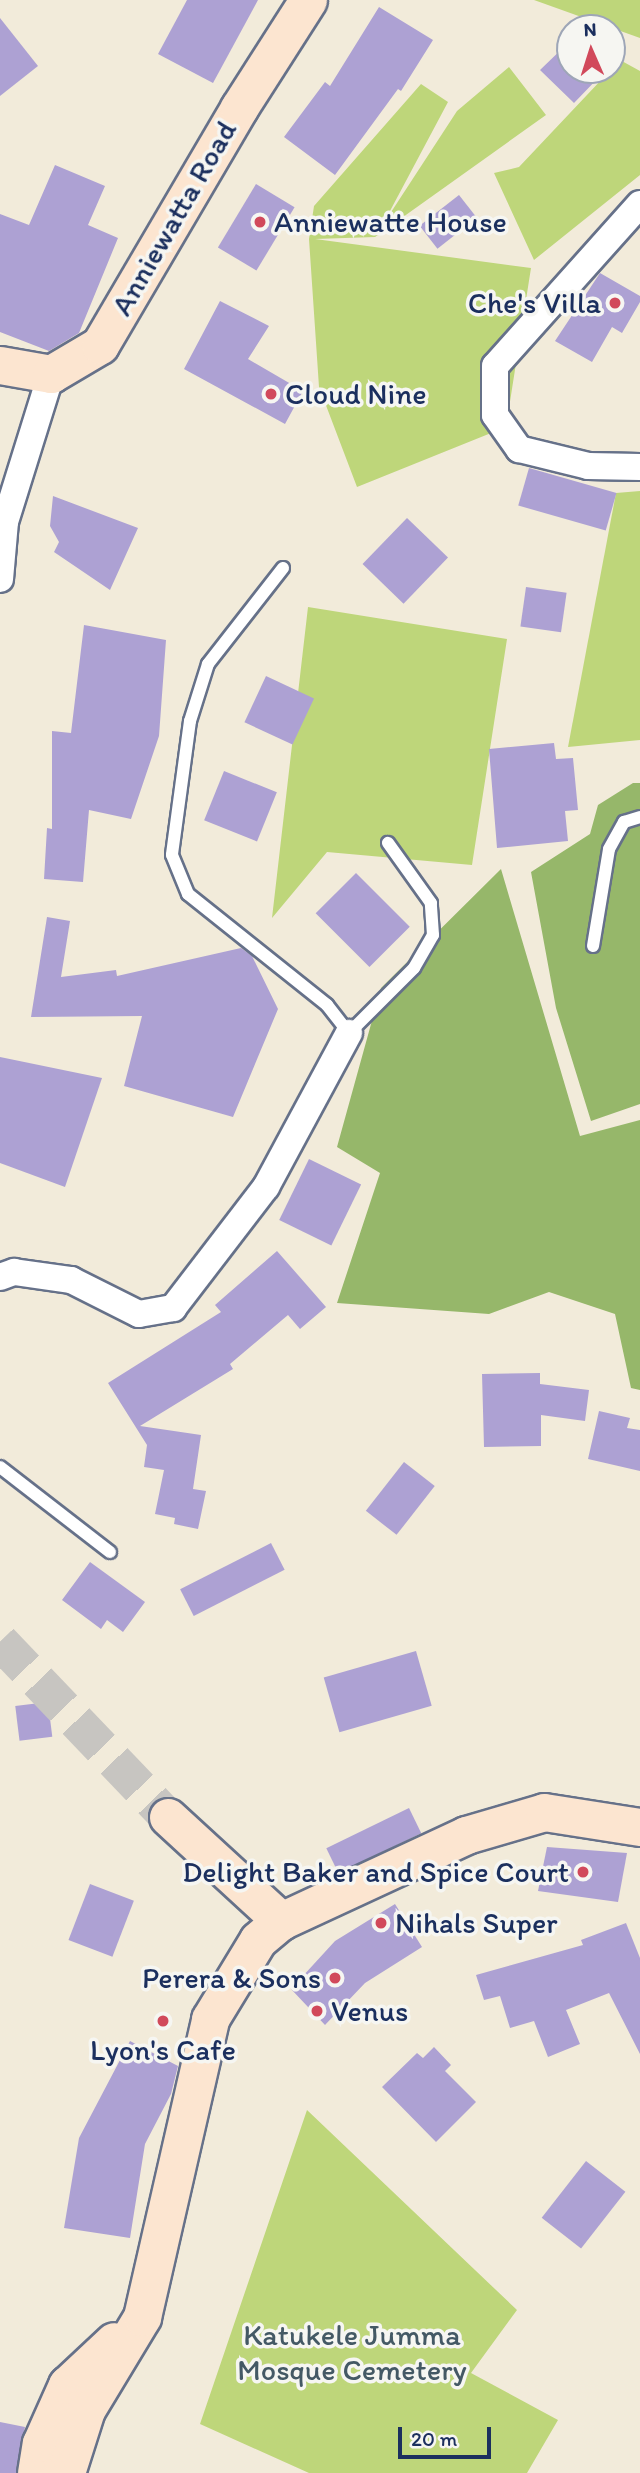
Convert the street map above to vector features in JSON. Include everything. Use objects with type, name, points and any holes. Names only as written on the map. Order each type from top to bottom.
[{"type":"street","name":"Anniewatta Road","points":[[51,374],[100,345],[239,108],[308,0]]},
{"type":"street","points":[[640,204],[495,366],[495,415],[519,449],[587,466],[640,467]]},
{"type":"street","points":[[0,365],[51,374],[5,522],[0,579]]},
{"type":"street","points":[[0,1277],[14,1272],[71,1280],[139,1314],[173,1308],[266,1187],[348,1033]]},
{"type":"street","points":[[66,2473],[86,2410],[142,2318],[210,2019],[258,1940],[281,1921],[466,1835],[544,1812],[640,1827]]},
{"type":"street","points":[[168,1817],[281,1921]]},
{"type":"street","points":[[36,2473],[41,2443],[67,2385],[142,2318]]},
{"type":"lane","points":[[283,568],[208,664],[190,721],[172,855],[188,894],[327,1005],[348,1033],[414,968],[433,935],[431,903],[388,843]]},
{"type":"lane","points":[[593,946],[609,849],[624,822],[640,817]]},
{"type":"lane","points":[[0,1467],[110,1552]]},
{"type":"green space","points":[[534,0],[640,0],[640,38],[626,33],[626,14],[573,14]]},
{"type":"green space","points":[[626,63],[640,71],[640,175],[534,260],[494,173],[519,167],[597,84],[626,84]]},
{"type":"green space","points":[[509,67],[546,115],[375,237],[315,239],[531,268],[506,427],[357,487],[319,387],[309,239],[314,206],[421,84],[448,102],[382,226],[457,111]]},
{"type":"green space","points":[[640,491],[640,740],[568,747],[616,493]]},
{"type":"green space","points":[[308,607],[507,639],[472,865],[327,852],[272,918]]},
{"type":"green space","points":[[633,783],[640,783],[640,1104],[591,1121],[556,1008],[531,872],[590,834],[598,805]]},
{"type":"green space","points":[[501,869],[580,1136],[640,1120],[640,1390],[631,1388],[615,1314],[549,1292],[489,1314],[337,1303],[380,1173],[337,1147],[381,988]]},
{"type":"green space","name":"Katukele Jumma Mosque Cemetery","points":[[307,2110],[517,2310],[471,2373],[558,2420],[527,2473],[309,2473],[200,2424]]},
{"type":"building","points":[[187,0],[258,0],[213,83],[158,54]]},
{"type":"building","points":[[379,7],[433,40],[401,91],[398,89],[335,175],[284,137],[325,82],[330,86]]},
{"type":"building","points":[[0,18],[38,66],[0,96]]},
{"type":"building","points":[[556,55],[556,84],[592,84],[574,103],[540,70]]},
{"type":"building","points":[[55,165],[105,186],[88,225],[118,238],[79,333],[49,351],[0,332],[0,214],[29,225]]},
{"type":"building","name":"Anniewatte House","points":[[256,184],[295,207],[256,271],[218,247]]},
{"type":"building","points":[[459,195],[477,218],[437,249],[420,226]]},
{"type":"building","points":[[600,273],[640,296],[640,302],[622,333],[612,327],[592,362],[555,341]]},
{"type":"building","points":[[220,301],[269,326],[248,359],[303,391],[285,424],[184,369]]},
{"type":"building","points":[[529,468],[616,493],[606,531],[518,505]]},
{"type":"building","points":[[53,496],[138,528],[110,590],[54,552],[59,542],[50,526]]},
{"type":"building","points":[[407,518],[448,558],[404,604],[363,564]]},
{"type":"building","points":[[526,587],[567,593],[561,632],[520,627]]},
{"type":"building","points":[[84,625],[166,640],[159,736],[131,819],[89,810],[83,882],[44,879],[47,828],[52,829],[52,731],[71,733]]},
{"type":"building","points":[[266,676],[314,698],[292,745],[244,722]]},
{"type":"building","points":[[554,743],[556,759],[573,758],[578,810],[565,811],[568,841],[497,848],[489,749]]},
{"type":"building","points":[[224,771],[277,792],[257,841],[204,820]]},
{"type":"building","points":[[356,873],[410,927],[369,967],[316,913]]},
{"type":"building","points":[[47,917],[70,921],[61,977],[116,970],[117,976],[241,948],[252,956],[278,1009],[233,1117],[124,1086],[142,1016],[31,1017]]},
{"type":"building","points":[[0,1057],[102,1078],[65,1187],[0,1163]]},
{"type":"building","points":[[309,1159],[361,1184],[331,1246],[279,1220]]},
{"type":"building","points":[[277,1251],[326,1307],[300,1329],[288,1315],[230,1364],[233,1369],[140,1426],[201,1435],[193,1489],[206,1491],[198,1529],[174,1524],[175,1518],[155,1514],[164,1470],[144,1467],[147,1445],[108,1383],[221,1312],[215,1305]]},
{"type":"building","points":[[540,1373],[540,1384],[589,1390],[585,1421],[541,1415],[541,1446],[484,1447],[482,1374]]},
{"type":"building","points":[[599,1411],[630,1418],[627,1428],[640,1430],[640,1471],[588,1459]]},
{"type":"building","points":[[404,1462],[435,1486],[397,1535],[366,1511]]},
{"type":"building","points":[[271,1543],[285,1570],[194,1616],[180,1589]]},
{"type":"building","points":[[90,1562],[145,1602],[123,1632],[107,1620],[101,1629],[62,1600]]},
{"type":"building","points":[[416,1651],[432,1706],[339,1732],[324,1677]]},
{"type":"building","points":[[48,1702],[52,1737],[20,1741],[15,1706]]},
{"type":"building","points":[[409,1808],[421,1833],[339,1873],[326,1848]]},
{"type":"building","name":"Delight Baker and Spice Court","points":[[547,1847],[627,1853],[618,1902],[538,1891]]},
{"type":"building","points":[[90,1884],[134,1901],[112,1957],[68,1940]]},
{"type":"building","points":[[395,1904],[422,1947],[365,1983],[325,2025],[291,1989],[335,1941]]},
{"type":"building","points":[[626,1923],[640,1958],[640,2054],[609,1993],[566,2010],[580,2044],[548,2057],[534,2021],[510,2028],[500,1996],[484,2000],[476,1975],[583,1945],[581,1940]]},
{"type":"building","points":[[130,2041],[178,2066],[171,2094],[145,2144],[130,2238],[64,2228],[79,2138]]},
{"type":"building","points":[[434,2047],[451,2065],[445,2071],[476,2102],[436,2142],[382,2087],[417,2053],[423,2058]]},
{"type":"building","points":[[586,2161],[625,2192],[581,2249],[542,2218]]},
{"type":"building","points":[[0,2422],[25,2427],[16,2473],[0,2473]]},
{"type":"tunnel","points":[[0,1641],[168,1817]]},
{"type":"place","name":"Anniewatte House","points":[[260,222]]},
{"type":"place","name":"Che's Villa","points":[[615,303]]},
{"type":"place","name":"Cloud Nine","points":[[271,394]]},
{"type":"place","name":"Delight Baker and Spice Court","points":[[583,1872]]},
{"type":"place","name":"Nihals Super","points":[[381,1923]]},
{"type":"place","name":"Perera & Sons","points":[[335,1978]]},
{"type":"place","name":"Venus","points":[[317,2011]]},
{"type":"place","name":"Lyon's Cafe","points":[[163,2021]]}]
